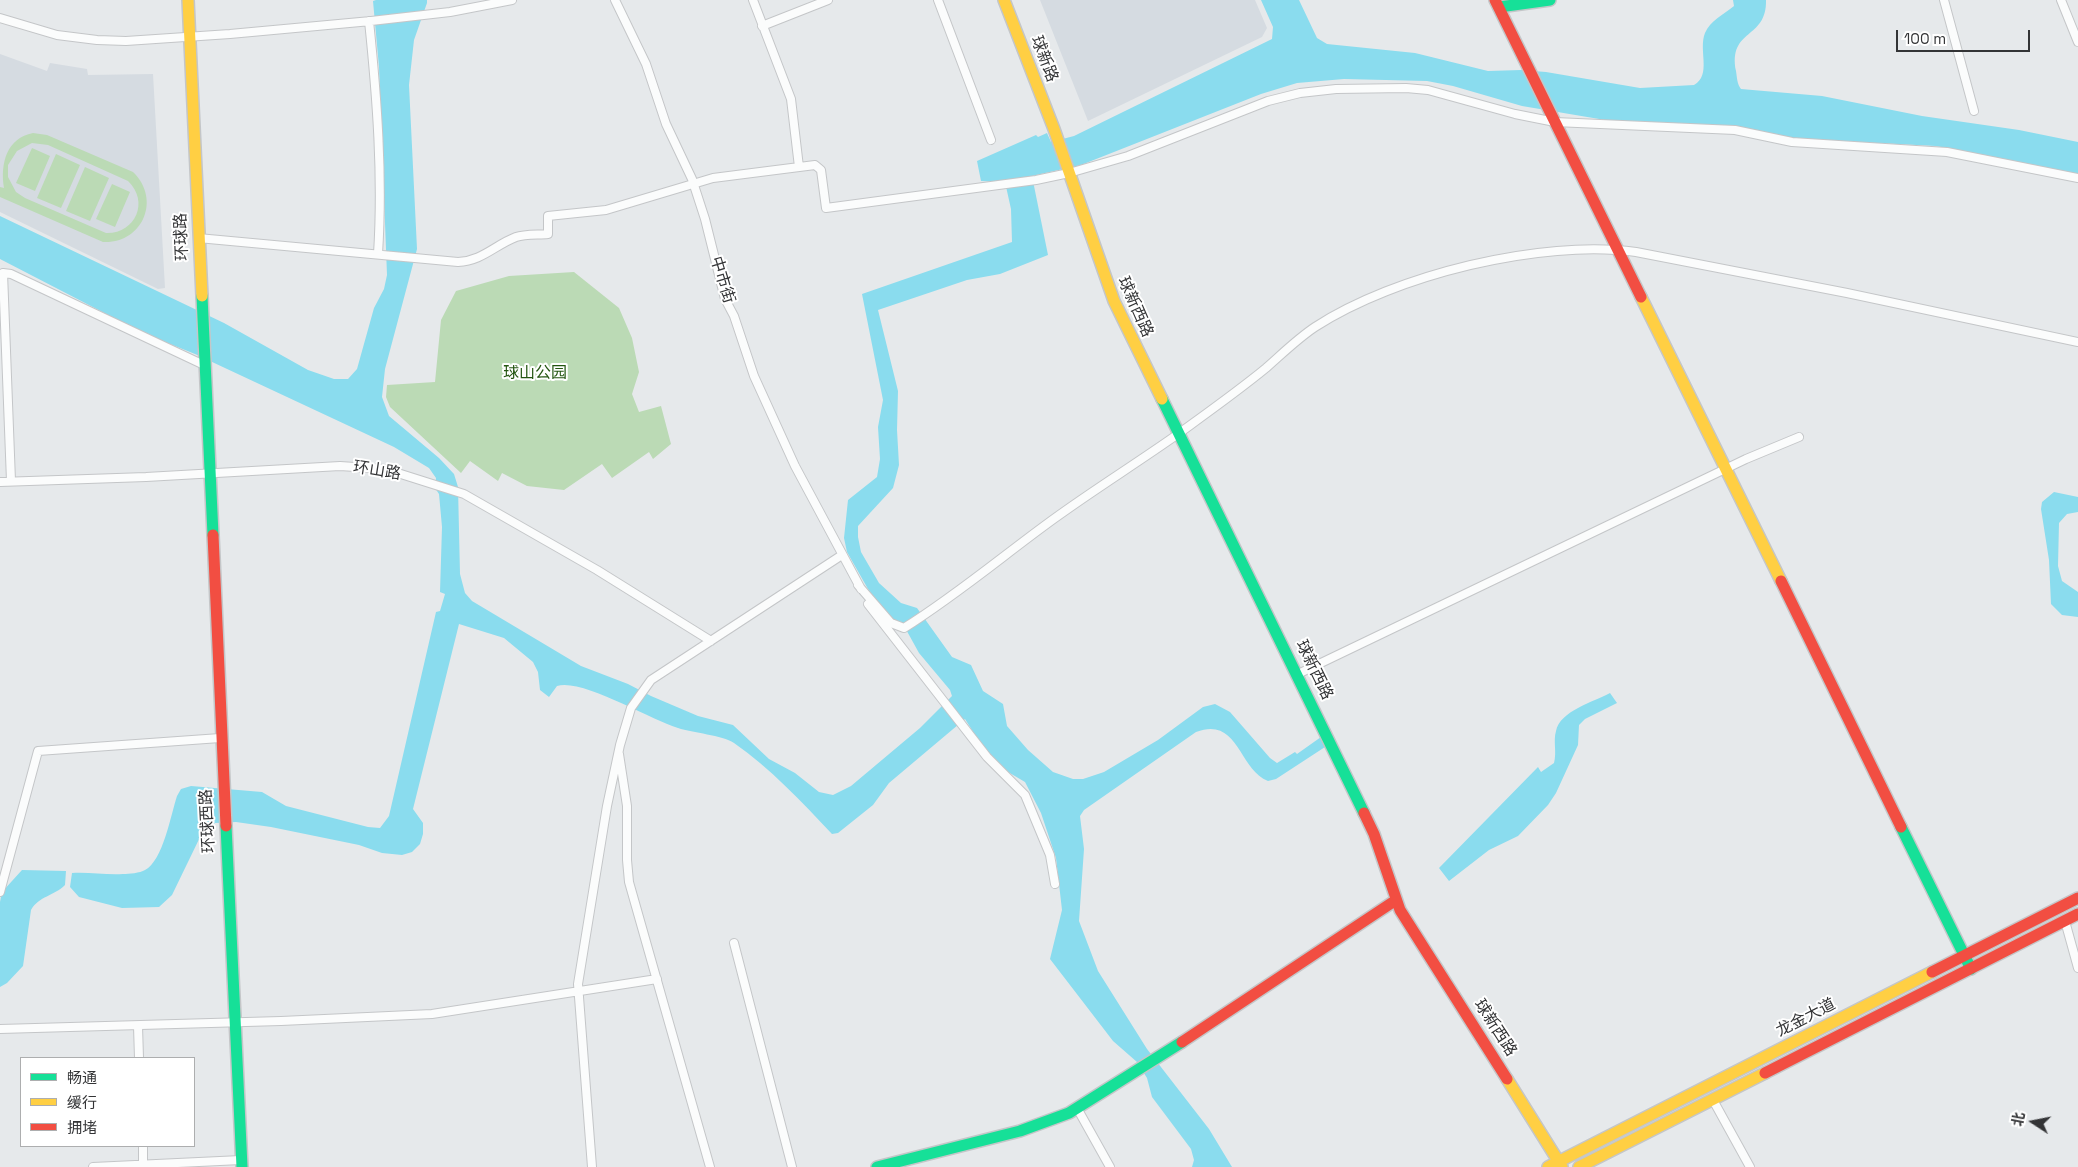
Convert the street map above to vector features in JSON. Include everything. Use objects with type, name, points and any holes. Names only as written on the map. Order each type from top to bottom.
[{"type":"street","name":"环球路","points":[[188,0],[209,474]]},
{"type":"street","points":[[0,18],[43,32],[97,40],[126,41],[370,21],[431,14],[512,0]]},
{"type":"street","name":"中市街","points":[[615,0],[646,64],[666,124],[694,184],[705,219],[725,299],[734,316],[754,376],[795,466],[858,585]]},
{"type":"street","points":[[753,0],[791,99],[799,167]]},
{"type":"street","points":[[762,26],[828,0]]},
{"type":"street","points":[[938,0],[991,140]]},
{"type":"street","name":"球新路","points":[[1004,0],[1054,129],[1068,171]]},
{"type":"street","points":[[1550,0],[1497,4],[1970,969]]},
{"type":"street","points":[[1944,0],[1974,111]]},
{"type":"street","points":[[2061,0],[2078,42]]},
{"type":"street","points":[[370,21],[381,208],[381,254]]},
{"type":"street","points":[[198,238],[458,262],[480,259],[518,236],[548,234],[548,216],[606,210],[728,175],[815,166],[821,170],[826,208],[1036,180],[1128,156],[1268,101],[1318,90],[1417,89],[1553,117],[1734,130],[1792,142],[1923,149],[2078,178]]},
{"type":"street","name":"球新西路","points":[[1068,171],[1114,301],[1298,674],[1374,834],[1396,900],[1408,923],[1561,1164]]},
{"type":"street","points":[[858,585],[891,624],[904,628],[925,616],[1056,517],[1178,434],[1308,332],[1364,301],[1422,280],[1496,260],[1568,249],[1618,250],[1847,294],[2078,342]]},
{"type":"street","points":[[10,482],[3,273],[11,274],[204,363]]},
{"type":"street","points":[[1298,674],[1725,469],[1799,437]]},
{"type":"street","name":"环山路","points":[[0,482],[356,466],[385,469],[432,482],[464,494],[597,570],[710,641]]},
{"type":"street","name":"环球西路","points":[[209,474],[220,738],[242,1163]]},
{"type":"street","points":[[592,1167],[578,992],[607,806],[631,708],[642,690],[651,680],[842,555]]},
{"type":"street","points":[[858,585],[867,602],[987,757],[1020,789],[1029,801],[1050,855],[1055,884]]},
{"type":"street","points":[[0,892],[38,751],[220,738]]},
{"type":"street","points":[[619,751],[628,806],[628,874],[710,1167]]},
{"type":"street","name":"龙金大道","points":[[1548,1167],[1561,1164],[2078,898]]},
{"type":"street","points":[[877,1167],[1036,1127],[1077,1108],[1140,1070],[1396,900]]},
{"type":"street","name":"龙金大道","points":[[1579,1167],[2078,914]]},
{"type":"street","points":[[2066,921],[2078,968]]},
{"type":"street","points":[[734,943],[792,1167]]},
{"type":"street","points":[[0,1029],[234,1023],[432,1014],[657,979]]},
{"type":"street","points":[[138,1026],[139,1057]]},
{"type":"street","points":[[1713,1100],[1750,1167]]},
{"type":"street","points":[[1077,1108],[1110,1167]]},
{"type":"street","points":[[142,1147],[143,1166]]},
{"type":"street","points":[[93,1167],[242,1163]]},
{"type":"shaded area","points":[[1040,0],[1255,0],[1267,28],[1262,37],[1088,121]]},
{"type":"shaded area","points":[[0,54],[47,71],[50,63],[87,69],[88,75],[153,74],[165,288],[158,289],[0,212]]},
{"type":"green space","points":[[33,133],[47,135],[133,172],[142,183],[147,207],[137,228],[128,236],[117,241],[103,242],[0,197],[0,187],[4,188],[3,170],[7,153],[17,140]],"holes":[[[32,143],[48,145],[128,181],[135,189],[138,198],[138,207],[132,223],[116,232],[106,233],[25,198],[16,192],[8,177],[8,165],[17,151]]]},
{"type":"green space","points":[[32,148],[50,156],[35,191],[16,183]]},
{"type":"green space","points":[[56,154],[80,165],[61,208],[37,198]]},
{"type":"green space","points":[[85,167],[109,178],[90,221],[66,211]]},
{"type":"green space","points":[[112,184],[130,192],[115,227],[96,219]]},
{"type":"green space","name":"球山公园","points":[[574,272],[619,308],[632,338],[639,372],[632,394],[639,412],[661,406],[671,444],[653,459],[649,452],[612,478],[602,464],[564,490],[527,486],[502,473],[498,481],[470,461],[461,473],[390,407],[386,397],[387,385],[435,382],[441,320],[456,291],[509,276]]},
{"type":"water","points":[[427,0],[414,40],[409,85],[417,249],[385,369],[382,397],[389,416],[439,458],[454,474],[458,487],[460,574],[465,593],[472,601],[581,666],[628,684],[698,716],[733,725],[769,759],[795,773],[819,792],[833,795],[851,786],[920,728],[952,696],[950,690],[919,653],[903,624],[889,617],[868,589],[847,552],[844,538],[848,500],[877,477],[880,459],[878,427],[883,400],[862,294],[1012,242],[1011,209],[1005,182],[981,181],[977,161],[1036,135],[1038,137],[1047,133],[1051,142],[1074,136],[1272,39],[1273,27],[1261,0],[1299,0],[1317,38],[1327,44],[1415,53],[1488,71],[1521,70],[1546,72],[1640,88],[1694,85],[1699,81],[1704,69],[1703,40],[1710,25],[1734,6],[1733,0],[1766,0],[1765,13],[1761,22],[1737,47],[1735,57],[1736,71],[1741,89],[1822,96],[1922,116],[2019,130],[2078,142],[2078,174],[1936,146],[1799,139],[1736,126],[1611,121],[1522,106],[1453,86],[1427,81],[1344,79],[1297,83],[1261,94],[1081,165],[1032,176],[1048,255],[1000,274],[967,280],[878,310],[898,391],[897,430],[899,465],[893,488],[858,526],[861,552],[879,583],[901,603],[917,608],[952,657],[971,665],[983,691],[1003,704],[1007,726],[1028,750],[1053,772],[1073,779],[1083,779],[1104,772],[1158,740],[1203,707],[1215,704],[1230,712],[1270,758],[1277,763],[1295,752],[1297,754],[1321,737],[1325,747],[1276,779],[1268,781],[1258,775],[1250,766],[1230,737],[1221,731],[1210,729],[1196,732],[1084,810],[1080,816],[1084,849],[1079,921],[1098,971],[1147,1049],[1209,1129],[1232,1167],[1192,1167],[1194,1160],[1191,1149],[1152,1097],[1147,1078],[1137,1062],[1113,1041],[1050,959],[1062,910],[1056,858],[1041,813],[1025,782],[1008,772],[982,746],[965,719],[889,783],[873,805],[838,833],[832,834],[773,774],[729,740],[666,724],[617,701],[583,688],[568,685],[557,686],[549,697],[540,690],[538,672],[533,662],[504,638],[459,624],[413,809],[423,823],[423,834],[420,844],[412,852],[402,855],[382,853],[359,845],[271,827],[236,822],[215,823],[203,831],[172,895],[159,907],[122,908],[79,897],[70,887],[72,873],[131,874],[143,871],[151,865],[161,847],[177,796],[181,789],[191,786],[262,792],[286,806],[368,827],[380,828],[389,816],[436,612],[440,611],[445,594],[440,592],[442,527],[439,494],[435,488],[436,478],[429,468],[394,447],[195,354],[145,334],[0,259],[0,216],[224,323],[308,370],[334,379],[348,379],[357,369],[374,308],[384,289],[387,275],[379,67],[373,1]]},
{"type":"water","points":[[2054,492],[2078,497],[2078,512],[2067,514],[2059,523],[2058,566],[2062,581],[2078,592],[2078,617],[2062,615],[2051,604],[2049,560],[2041,509],[2042,502]]},
{"type":"water","points":[[1610,693],[1617,703],[1585,719],[1579,725],[1578,745],[1556,793],[1548,805],[1518,836],[1489,850],[1449,881],[1439,868],[1538,767],[1541,772],[1554,763],[1555,735],[1559,724],[1564,718],[1578,708]]},
{"type":"water","points":[[22,870],[66,871],[65,885],[34,905],[31,910],[23,966],[7,983],[0,987],[0,902],[2,892]]},
{"type":"traffic: fast","points":[[1499,7],[1550,0]]},
{"type":"traffic: fast","points":[[202,296],[213,535]]},
{"type":"traffic: fast","points":[[1162,399],[1364,813]]},
{"type":"traffic: fast","points":[[226,826],[242,1167]]},
{"type":"traffic: fast","points":[[1901,827],[1971,969]]},
{"type":"traffic: fast","points":[[877,1167],[1020,1131],[1069,1113],[1182,1042]]},
{"type":"traffic: slow","points":[[188,0],[202,296]]},
{"type":"traffic: slow","points":[[1004,0],[1054,129],[1114,301],[1162,399]]},
{"type":"traffic: slow","points":[[1641,297],[1781,581]]},
{"type":"traffic: slow","points":[[1548,1167],[1932,972]]},
{"type":"traffic: slow","points":[[1579,1167],[1765,1073]]},
{"type":"traffic: slow","points":[[1507,1079],[1562,1167]]},
{"type":"traffic: jam","points":[[1495,0],[1641,297]]},
{"type":"traffic: jam","points":[[213,535],[226,826]]},
{"type":"traffic: jam","points":[[1781,581],[1901,827]]},
{"type":"traffic: jam","points":[[1364,813],[1374,834],[1400,910],[1507,1079]]},
{"type":"traffic: jam","points":[[1932,972],[2078,898]]},
{"type":"traffic: jam","points":[[1182,1042],[1396,900]]},
{"type":"traffic: jam","points":[[1765,1073],[2078,914]]}]
